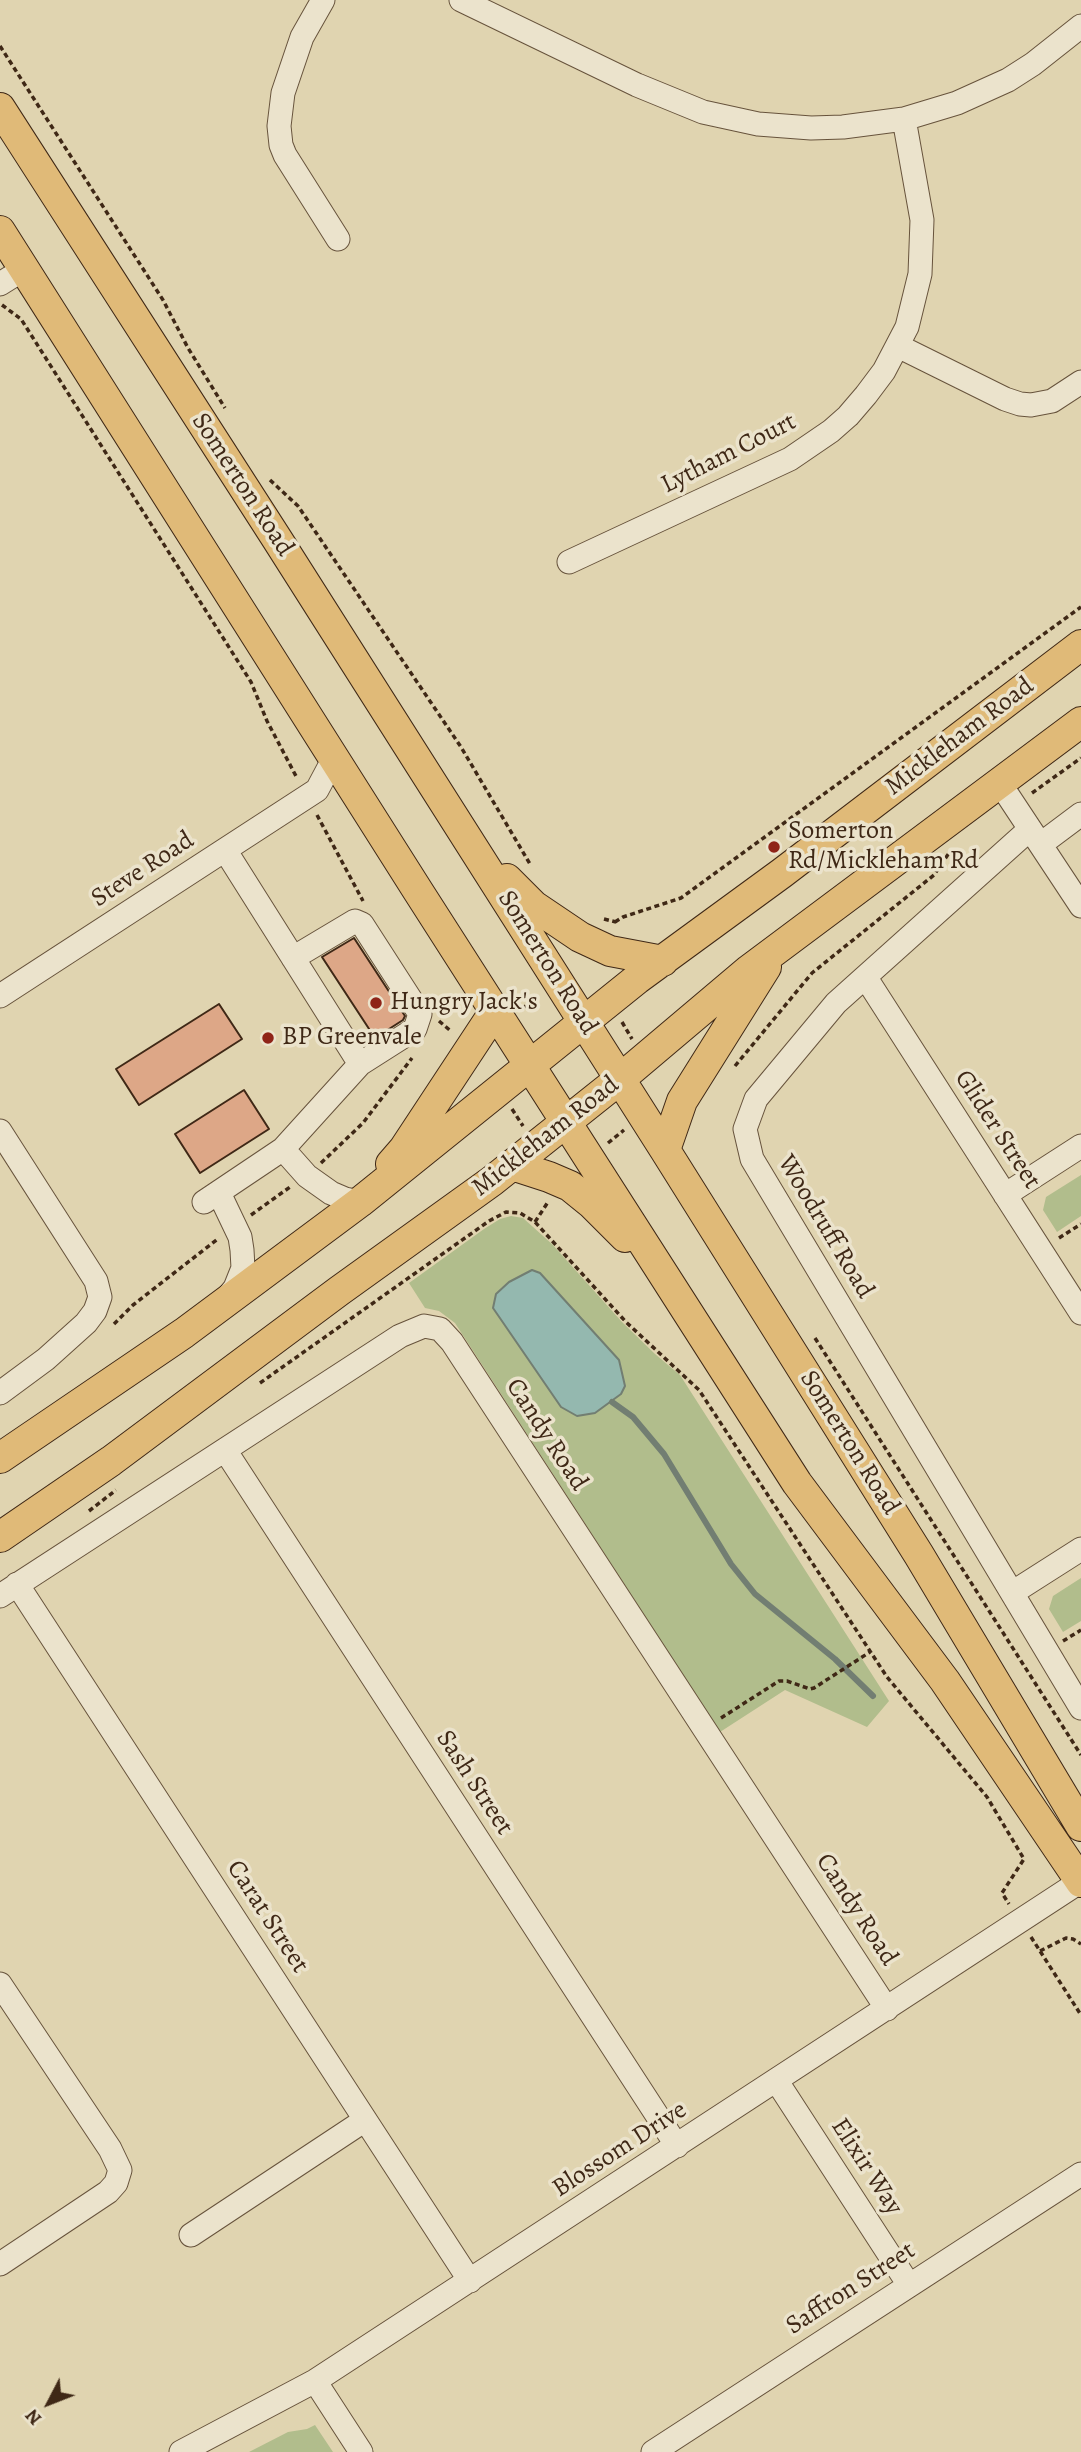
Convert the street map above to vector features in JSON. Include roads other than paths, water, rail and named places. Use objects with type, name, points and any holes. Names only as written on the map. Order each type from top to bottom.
[{"type":"main road","name":"Somerton Road","points":[[0,108],[643,1115],[919,1555],[1081,1826]]},
{"type":"main road","points":[[0,231],[6,294],[334,758],[797,1483],[945,1681],[1081,1881]]},
{"type":"main road","name":"Mickleham Road","points":[[0,1458],[216,1310],[360,1202],[584,1022],[1081,645]]},
{"type":"main road","name":"Mickleham Road","points":[[0,1537],[111,1461],[512,1165],[777,948],[1006,794],[1081,722]]},
{"type":"main road","points":[[470,842],[534,906],[580,937],[610,951],[663,961]]},
{"type":"main road","points":[[665,1150],[682,1101],[777,948]]},
{"type":"main road","points":[[360,1202],[404,1149],[499,1018]]},
{"type":"main road","points":[[512,1165],[570,1186],[663,1274]]},
{"type":"street","points":[[323,0],[302,37],[282,93],[279,137],[291,166],[338,239]]},
{"type":"street","points":[[461,0],[672,100],[712,114],[758,124],[811,128],[904,119],[957,103],[1033,64],[1081,26]]},
{"type":"street","name":"Lytham Court","points":[[569,562],[790,459],[812,446],[848,416],[884,371],[898,346],[913,308],[922,246],[922,220],[904,119]]},
{"type":"street","points":[[898,346],[1020,404],[1052,401],[1081,382]]},
{"type":"street","points":[[312,793],[334,758]]},
{"type":"street","points":[[312,793],[335,789],[357,795]]},
{"type":"street","name":"Steve Road","points":[[0,996],[312,793]]},
{"type":"street","points":[[1006,794],[1081,906]]},
{"type":"street","name":"Woodruff Road","points":[[1081,814],[1035,836],[836,1003],[756,1099],[745,1129],[752,1159],[1081,1708]]},
{"type":"street","points":[[225,850],[360,1064]]},
{"type":"street","points":[[216,1310],[235,1288],[243,1268],[240,1237],[211,1197],[283,1149],[360,1064],[415,1029],[419,1014],[377,946],[362,924],[355,920],[293,958]]},
{"type":"street","name":"Glider Street","points":[[866,978],[1081,1313]]},
{"type":"street","points":[[0,1131],[96,1281],[100,1297],[96,1311],[86,1322],[46,1359],[0,1393]]},
{"type":"street","points":[[1005,1195],[1081,1146]]},
{"type":"street","points":[[283,1149],[307,1176],[331,1193],[360,1202]]},
{"type":"street","name":"Candy Road","points":[[9,1590],[408,1331],[424,1326],[440,1329],[452,1342],[887,2009]]},
{"type":"street","name":"Sash Street","points":[[225,1450],[677,2146]]},
{"type":"street","points":[[1012,1593],[1081,1549]]},
{"type":"street","name":"Carat Street","points":[[9,1590],[470,2281]]},
{"type":"street","name":"Blossom Drive","points":[[181,2452],[315,2381],[1081,1881]]},
{"type":"street","points":[[0,1984],[110,2149],[120,2170],[116,2183],[108,2192],[0,2264]]},
{"type":"street","name":"Elixir Way","points":[[776,2080],[909,2285]]},
{"type":"street","points":[[191,2235],[365,2120]]},
{"type":"street","name":"Saffron Street","points":[[653,2452],[1081,2174]]},
{"type":"street","points":[[315,2381],[360,2452]]},
{"type":"water","points":[[532,1270],[540,1273],[619,1360],[625,1386],[621,1394],[595,1413],[577,1416],[561,1407],[493,1308],[496,1294],[509,1282]]},
{"type":"waterway","points":[[612,1402],[633,1417],[664,1454],[731,1564],[755,1594],[835,1659],[873,1696]]},
{"type":"place","name":"Somerton Rd/Mickleham Rd","points":[[774,847]]},
{"type":"place","name":"Hungry Jack's","points":[[376,1003]]},
{"type":"place","name":"BP Greenvale","points":[[268,1038]]}]
